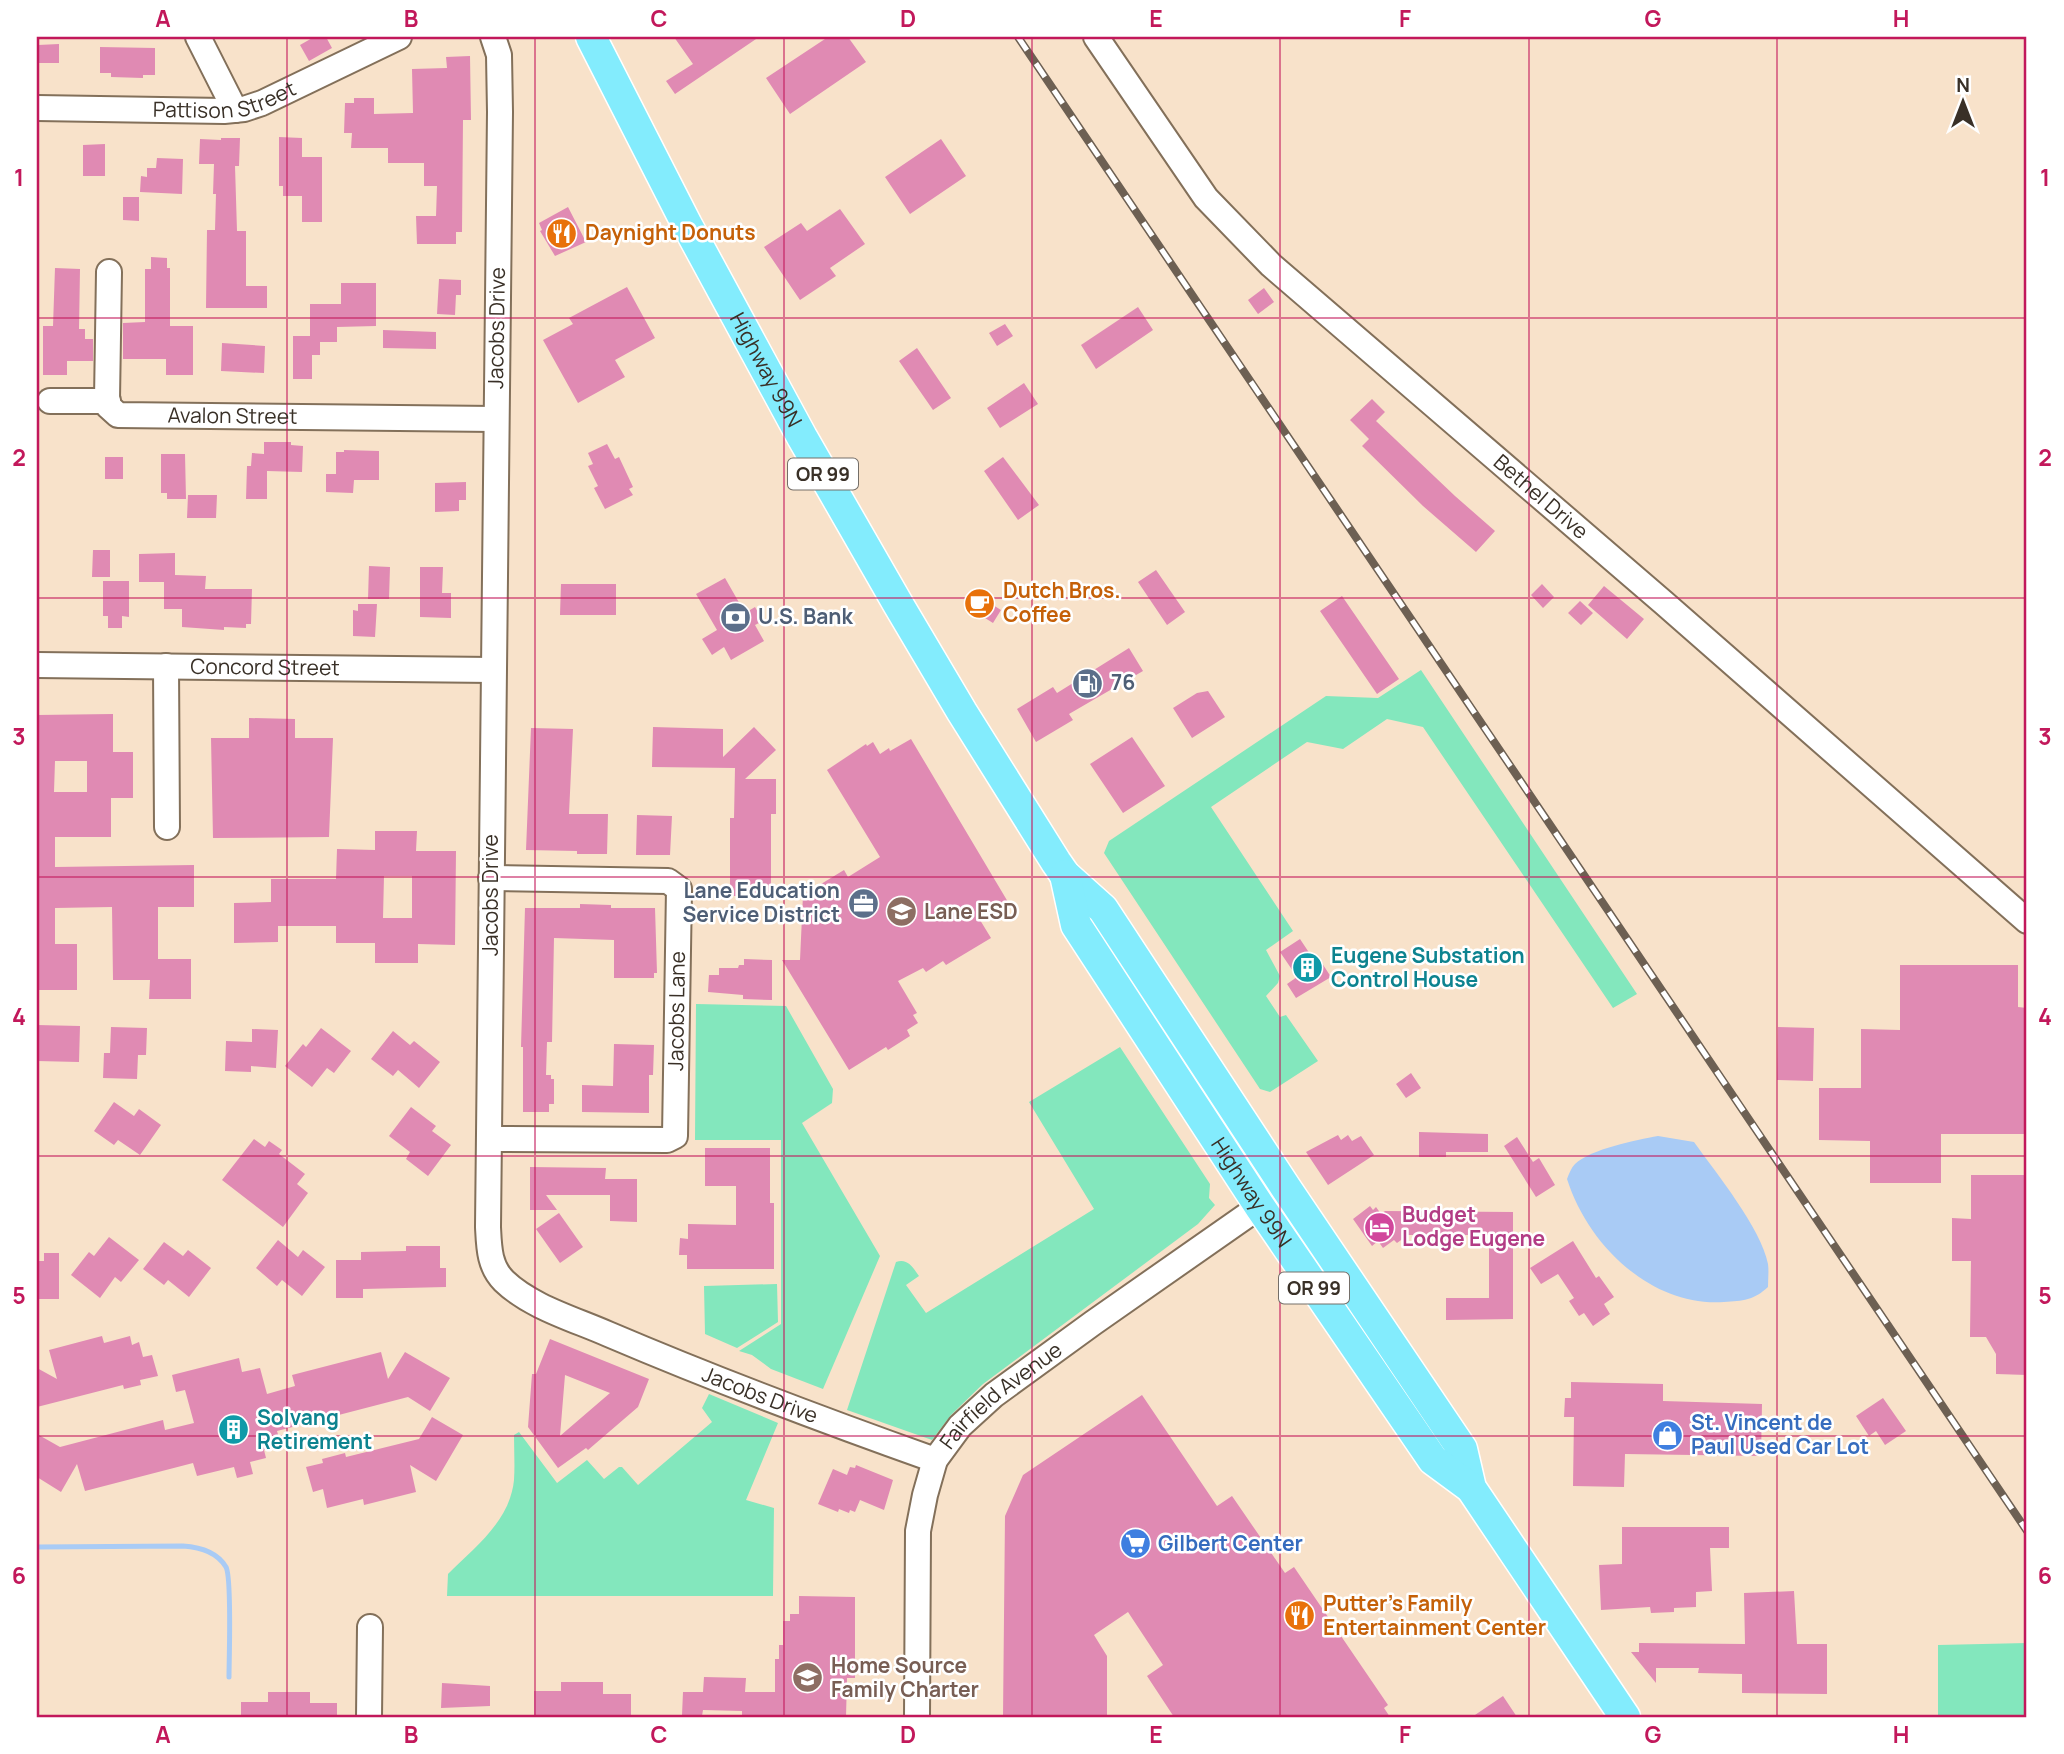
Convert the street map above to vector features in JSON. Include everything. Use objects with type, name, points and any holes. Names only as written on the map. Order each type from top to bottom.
[{"type":"main road","name":"Highway 99N","points":[[591,37],[681,214],[802,437],[962,712],[1065,875],[1103,909],[1462,1449],[1471,1488]]},
{"type":"main road","name":"Highway 99N","points":[[1065,875],[1076,925],[1260,1207],[1433,1460],[1471,1488],[1625,1717]]},
{"type":"street","points":[[198,37],[235,110]]},
{"type":"street","name":"Pattison Street","points":[[37,108],[204,112],[235,110],[262,103],[399,37]]},
{"type":"street","name":"Jacobs Drive","points":[[494,37],[499,55],[500,112],[489,1139],[490,1255],[494,1269],[513,1289],[530,1300],[691,1369],[935,1460]]},
{"type":"street","name":"Bethel Drive","points":[[1096,37],[1206,198],[1271,265],[1664,603],[2027,921]]},
{"type":"street","points":[[50,401],[107,401],[109,272]]},
{"type":"street","name":"Avalon Street","points":[[107,401],[118,415],[495,419]]},
{"type":"street","name":"Concord Street","points":[[37,664],[493,670]]},
{"type":"street","points":[[166,666],[167,827]]},
{"type":"street","name":"Jacobs Lane","points":[[489,1139],[667,1140],[675,1136],[679,926],[679,888],[668,881],[491,878]]},
{"type":"street","name":"Fairfield Avenue","points":[[917,1717],[918,1531],[935,1460],[960,1426],[994,1395],[1286,1188]]},
{"type":"street","points":[[369,1717],[370,1627]]},
{"type":"green space","points":[[1421,670],[1637,994],[1613,1008],[1423,727],[1387,719],[1343,749],[1307,742],[1211,807],[1293,931],[1266,950],[1280,976],[1278,983],[1266,996],[1280,1017],[1286,1015],[1318,1061],[1270,1092],[1260,1089],[1104,853],[1109,841],[1326,696],[1378,698]]},
{"type":"green space","points":[[696,1004],[786,1006],[833,1089],[832,1103],[802,1123],[880,1256],[823,1389],[771,1369],[752,1355],[739,1351],[781,1324],[781,1140],[695,1140]]},
{"type":"green space","points":[[1120,1047],[1210,1184],[1209,1198],[1215,1205],[1198,1224],[983,1384],[951,1415],[932,1440],[847,1410],[896,1262],[907,1263],[919,1276],[906,1285],[926,1313],[1094,1209],[1029,1102]]},
{"type":"green space","points":[[777,1284],[778,1322],[737,1348],[705,1334],[704,1286]]},
{"type":"green space","points":[[709,1394],[778,1423],[746,1500],[774,1508],[773,1596],[447,1596],[448,1574],[490,1532],[506,1508],[514,1480],[514,1435],[519,1432],[557,1483],[587,1460],[604,1479],[622,1467],[638,1485],[712,1422],[702,1408]]},
{"type":"green space","points":[[2027,1643],[2027,1717],[1938,1717],[1938,1645]]},
{"type":"water","points":[[1658,1136],[1694,1142],[1747,1218],[1757,1234],[1768,1264],[1768,1287],[1758,1295],[1724,1302],[1697,1301],[1672,1294],[1648,1283],[1626,1267],[1590,1227],[1567,1179],[1570,1171],[1582,1159],[1602,1150]]},
{"type":"building","points":[[314,37],[326,37],[332,48],[309,61],[300,45]]},
{"type":"building","points":[[674,37],[759,37],[675,94],[666,81],[693,64]]},
{"type":"building","points":[[828,37],[848,37],[866,62],[790,114],[766,78]]},
{"type":"building","points":[[59,44],[59,63],[39,63],[38,45]]},
{"type":"building","points":[[100,47],[155,48],[155,75],[143,75],[143,78],[111,77],[111,73],[100,73]]},
{"type":"building","points":[[470,56],[471,120],[463,120],[462,232],[456,232],[456,244],[417,244],[416,216],[436,216],[437,186],[424,186],[424,163],[388,163],[388,148],[351,148],[352,133],[344,133],[345,103],[354,103],[354,98],[374,98],[374,114],[413,113],[412,69],[447,68],[446,57]]},
{"type":"building","points":[[279,137],[302,138],[302,157],[322,157],[322,222],[302,222],[302,196],[283,196],[283,186],[279,186]]},
{"type":"building","points":[[240,138],[239,166],[235,166],[237,231],[246,231],[246,286],[267,286],[267,308],[206,308],[207,230],[215,230],[216,194],[213,194],[214,164],[199,164],[200,139]]},
{"type":"building","points":[[941,139],[966,176],[910,214],[885,177]]},
{"type":"building","points":[[105,144],[105,176],[83,176],[83,145]]},
{"type":"building","points":[[157,158],[183,159],[182,194],[140,192],[141,176],[147,177],[147,168],[156,168]]},
{"type":"building","points":[[123,197],[139,197],[139,221],[123,220]]},
{"type":"building","name":"Daynight Donuts","points":[[568,207],[586,242],[555,256],[540,231],[542,230],[539,223]]},
{"type":"building","points":[[840,209],[865,244],[830,268],[836,276],[800,300],[764,247],[801,223],[807,231]]},
{"type":"building","points":[[151,257],[167,258],[167,268],[170,268],[170,326],[193,326],[193,375],[166,375],[166,359],[123,359],[123,323],[145,322],[145,269],[151,269]]},
{"type":"building","points":[[55,268],[80,269],[79,329],[85,329],[85,339],[93,339],[93,361],[67,361],[67,375],[43,375],[43,326],[53,326]]},
{"type":"building","points":[[439,279],[461,280],[461,295],[456,295],[455,315],[437,314]]},
{"type":"building","points":[[341,283],[376,283],[376,326],[337,327],[337,342],[320,342],[320,355],[312,355],[312,379],[293,379],[293,336],[310,336],[310,304],[341,304]]},
{"type":"building","points":[[627,287],[655,338],[615,360],[625,377],[578,403],[543,340],[573,324],[569,318]]},
{"type":"building","points":[[1264,288],[1274,302],[1258,314],[1248,300]]},
{"type":"building","points":[[1138,307],[1153,330],[1096,369],[1081,345]]},
{"type":"building","points":[[1005,324],[1013,336],[997,346],[989,333]]},
{"type":"building","points":[[383,330],[436,332],[436,349],[383,348]]},
{"type":"building","points":[[222,343],[265,346],[264,373],[221,371]]},
{"type":"building","points":[[917,348],[951,398],[933,410],[899,361]]},
{"type":"building","points":[[1024,383],[1038,404],[1000,428],[987,408]]},
{"type":"building","points":[[1372,399],[1385,412],[1376,421],[1495,531],[1476,552],[1423,506],[1362,446],[1369,439],[1350,420]]},
{"type":"building","points":[[264,442],[291,442],[291,445],[303,446],[302,472],[267,471],[267,499],[246,499],[247,466],[251,466],[252,453],[264,454]]},
{"type":"building","points":[[607,444],[615,459],[619,457],[633,487],[629,489],[633,495],[605,509],[594,488],[598,486],[588,466],[593,464],[588,453]]},
{"type":"building","points":[[379,451],[379,480],[354,480],[353,493],[326,492],[326,474],[336,474],[336,452]]},
{"type":"building","points":[[161,454],[185,454],[186,499],[167,499],[167,493],[161,493]]},
{"type":"building","points":[[105,457],[123,457],[123,479],[105,479]]},
{"type":"building","points":[[1003,457],[1039,505],[1018,520],[984,471]]},
{"type":"building","points":[[466,482],[466,500],[459,500],[459,511],[435,512],[435,483]]},
{"type":"building","points":[[188,495],[217,495],[216,518],[187,518]]},
{"type":"building","points":[[93,550],[110,550],[110,577],[92,577]]},
{"type":"building","points":[[175,553],[175,575],[206,576],[205,589],[252,589],[251,624],[246,624],[246,628],[224,627],[224,630],[182,627],[182,609],[164,609],[164,582],[139,582],[139,554]]},
{"type":"building","points":[[369,566],[390,567],[389,599],[368,599]]},
{"type":"building","points":[[420,567],[443,567],[442,593],[451,593],[451,618],[420,617]]},
{"type":"building","points":[[1156,570],[1185,612],[1167,625],[1138,582]]},
{"type":"building","name":"U.S. Bank","points":[[725,578],[745,613],[755,607],[763,621],[755,625],[764,641],[731,660],[724,647],[712,655],[702,639],[717,630],[696,594]]},
{"type":"building","points":[[103,581],[129,581],[129,617],[122,616],[122,628],[108,628],[108,616],[103,616]]},
{"type":"building","points":[[561,584],[616,584],[616,615],[560,615]]},
{"type":"building","points":[[1542,584],[1554,597],[1543,608],[1531,595]]},
{"type":"building","points":[[1604,586],[1644,619],[1627,639],[1588,605]]},
{"type":"building","name":"Dutch Bros. Coffee","points":[[977,595],[1001,610],[993,623],[969,608]]},
{"type":"building","points":[[1342,596],[1399,679],[1377,694],[1320,611]]},
{"type":"building","points":[[1580,601],[1593,613],[1581,625],[1568,613]]},
{"type":"building","points":[[358,604],[377,604],[375,637],[353,636],[353,610],[358,611]]},
{"type":"building","points":[[1129,648],[1143,671],[1069,714],[1073,720],[1036,742],[1017,709],[1053,687],[1057,693]]},
{"type":"building","points":[[1208,691],[1225,717],[1192,738],[1173,708],[1197,693]]},
{"type":"building","points":[[113,714],[113,752],[133,752],[133,798],[111,798],[111,837],[55,837],[55,867],[194,865],[194,907],[158,907],[158,959],[191,959],[191,999],[149,999],[150,980],[113,980],[112,907],[55,908],[55,944],[77,944],[77,990],[37,990],[37,715]],"holes":[[[55,761],[87,761],[87,792],[54,792]]]},
{"type":"building","points":[[249,718],[295,719],[295,738],[333,738],[329,837],[213,838],[211,738],[249,738]]},
{"type":"building","points":[[653,727],[723,729],[723,757],[754,727],[776,750],[745,779],[776,779],[776,814],[771,814],[771,896],[730,896],[730,818],[734,818],[735,768],[652,767]]},
{"type":"building","points":[[531,728],[573,729],[569,814],[608,814],[607,854],[526,850]]},
{"type":"building","points":[[1132,737],[1165,786],[1123,813],[1090,764]]},
{"type":"building","name":"Lane Education Service District","points":[[911,739],[1008,902],[980,920],[991,938],[946,965],[943,961],[926,972],[923,968],[898,981],[917,1013],[913,1015],[918,1023],[907,1030],[910,1036],[849,1070],[782,960],[800,960],[803,895],[844,870],[848,877],[880,857],[827,770],[866,744],[867,746],[873,742],[880,754]]},
{"type":"building","points":[[637,815],[672,816],[670,855],[636,855]]},
{"type":"building","points":[[375,831],[417,831],[416,851],[456,851],[455,945],[418,944],[418,963],[375,963],[375,943],[336,943],[336,926],[278,926],[278,942],[234,943],[234,903],[271,902],[271,879],[336,879],[337,849],[375,850]],"holes":[[[384,876],[412,876],[412,918],[383,918]]]},
{"type":"building","points":[[580,904],[611,905],[611,908],[655,908],[657,973],[654,973],[654,978],[614,978],[614,940],[554,938],[552,1042],[547,1042],[546,1075],[551,1075],[551,1079],[554,1079],[554,1104],[549,1104],[549,1112],[523,1112],[521,1047],[525,908],[580,908]]},
{"type":"building","name":"Eugene Substation Control House","points":[[1300,939],[1314,960],[1318,957],[1331,977],[1296,998],[1287,984],[1297,977],[1280,952]]},
{"type":"building","points":[[744,959],[772,960],[772,1000],[743,999],[743,995],[708,992],[709,975],[719,975],[719,968],[738,968],[739,965],[744,965]]},
{"type":"building","points":[[1900,965],[2018,965],[2018,1007],[2027,1008],[2027,1134],[1941,1134],[1941,1183],[1870,1183],[1870,1141],[1819,1140],[1819,1088],[1861,1088],[1861,1029],[1900,1030]]},
{"type":"building","points":[[37,1025],[80,1026],[79,1062],[37,1061]]},
{"type":"building","points":[[111,1027],[147,1028],[146,1055],[138,1055],[137,1079],[103,1078],[104,1053],[110,1053]]},
{"type":"building","points":[[1778,1027],[1814,1028],[1813,1081],[1777,1080]]},
{"type":"building","points":[[321,1028],[351,1051],[334,1073],[327,1068],[312,1087],[285,1066],[303,1044],[306,1047]]},
{"type":"building","points":[[252,1029],[278,1030],[276,1068],[251,1066],[251,1072],[225,1071],[226,1041],[252,1042]]},
{"type":"building","points":[[393,1031],[410,1045],[414,1041],[440,1062],[419,1088],[398,1070],[393,1076],[371,1059]]},
{"type":"building","points":[[614,1044],[654,1045],[653,1075],[649,1075],[649,1113],[582,1112],[582,1085],[613,1086]]},
{"type":"building","points":[[1411,1073],[1421,1088],[1406,1098],[1396,1084]]},
{"type":"building","points":[[114,1102],[134,1116],[139,1109],[161,1125],[140,1155],[118,1140],[114,1145],[94,1131]]},
{"type":"building","points":[[411,1107],[436,1126],[432,1131],[451,1145],[428,1176],[406,1159],[410,1152],[389,1136]]},
{"type":"building","points":[[1419,1132],[1488,1134],[1488,1152],[1446,1152],[1446,1157],[1419,1157]]},
{"type":"building","points":[[1338,1135],[1341,1140],[1348,1135],[1352,1141],[1361,1136],[1374,1155],[1328,1185],[1306,1152]]},
{"type":"building","points":[[1517,1137],[1533,1162],[1539,1158],[1555,1185],[1536,1197],[1504,1146]]},
{"type":"building","points":[[254,1139],[265,1147],[269,1141],[282,1150],[279,1154],[305,1174],[297,1184],[308,1193],[283,1227],[222,1180]]},
{"type":"building","points":[[705,1148],[770,1148],[770,1203],[774,1203],[774,1269],[687,1269],[687,1255],[679,1255],[680,1238],[688,1239],[688,1224],[736,1225],[736,1186],[705,1186]]},
{"type":"building","points":[[530,1167],[606,1168],[605,1179],[637,1179],[637,1222],[610,1221],[610,1195],[546,1195],[557,1210],[530,1210]]},
{"type":"building","points":[[1971,1175],[2027,1175],[2027,1375],[1996,1374],[1996,1354],[1986,1337],[1970,1337],[1971,1261],[1952,1261],[1952,1218],[1971,1219]]},
{"type":"building","points":[[1370,1206],[1373,1210],[1376,1207],[1381,1214],[1385,1211],[1513,1212],[1513,1319],[1446,1320],[1446,1298],[1489,1298],[1489,1235],[1408,1235],[1383,1248],[1378,1241],[1372,1246],[1353,1219]]},
{"type":"building","points":[[559,1213],[583,1247],[560,1263],[536,1229]]},
{"type":"building","points":[[109,1237],[139,1260],[121,1282],[115,1277],[100,1298],[71,1275],[89,1252],[94,1256]]},
{"type":"building","points":[[278,1240],[298,1257],[303,1250],[325,1267],[302,1296],[282,1280],[277,1286],[256,1268]]},
{"type":"building","points":[[1573,1241],[1596,1278],[1599,1276],[1614,1297],[1604,1304],[1610,1314],[1593,1326],[1584,1313],[1579,1316],[1569,1301],[1574,1298],[1558,1274],[1541,1284],[1530,1268]]},
{"type":"building","points":[[164,1242],[183,1256],[188,1250],[211,1268],[189,1297],[168,1280],[164,1285],[143,1269]]},
{"type":"building","points":[[406,1246],[440,1246],[440,1268],[446,1268],[446,1287],[363,1289],[363,1298],[336,1298],[336,1260],[361,1260],[361,1252],[406,1251]]},
{"type":"building","points":[[44,1253],[59,1253],[59,1299],[37,1299],[37,1261],[44,1261]]},
{"type":"building","points":[[102,1336],[104,1343],[130,1336],[132,1345],[139,1342],[143,1357],[152,1355],[158,1376],[140,1380],[141,1385],[124,1389],[123,1385],[37,1407],[37,1368],[57,1379],[49,1350]]},
{"type":"building","points":[[550,1339],[649,1379],[638,1407],[588,1450],[586,1448],[558,1468],[528,1427],[532,1374],[536,1374]],"holes":[[[565,1375],[610,1393],[560,1436]]]},
{"type":"building","name":"Solvang Retirement","points":[[381,1352],[388,1379],[405,1352],[450,1378],[430,1411],[408,1397],[277,1431],[279,1438],[270,1440],[272,1448],[264,1450],[266,1458],[250,1462],[253,1474],[237,1478],[234,1467],[197,1476],[193,1463],[85,1491],[77,1464],[61,1492],[37,1477],[37,1434],[60,1447],[163,1420],[165,1430],[194,1423],[185,1390],[176,1392],[172,1375],[239,1358],[242,1372],[260,1368],[267,1394],[295,1386],[292,1375]]},
{"type":"building","name":"St. Vincent de Paul Used Car Lot","points":[[1571,1382],[1663,1384],[1663,1401],[1762,1404],[1761,1456],[1625,1454],[1624,1487],[1573,1486],[1574,1417],[1564,1417],[1565,1398],[1571,1398]]},
{"type":"building","name":"Gilbert Center","points":[[1142,1395],[1217,1506],[1232,1496],[1285,1573],[1294,1567],[1388,1705],[1384,1708],[1390,1717],[1174,1717],[1147,1676],[1163,1665],[1128,1612],[1094,1635],[1107,1656],[1107,1717],[1003,1717],[1005,1516],[1023,1475]]},
{"type":"building","points":[[1883,1398],[1906,1431],[1885,1445],[1876,1431],[1869,1436],[1856,1416]]},
{"type":"building","points":[[432,1417],[463,1435],[436,1481],[410,1465],[416,1492],[364,1505],[363,1499],[327,1508],[323,1489],[313,1492],[306,1467],[323,1463],[322,1459],[345,1453],[346,1457],[419,1439]]},
{"type":"building","points":[[856,1465],[893,1480],[884,1510],[860,1500],[855,1512],[850,1510],[849,1513],[839,1509],[838,1512],[818,1504],[833,1469],[847,1475],[850,1467],[855,1468]]},
{"type":"building","points":[[1622,1527],[1729,1527],[1729,1548],[1710,1548],[1712,1591],[1696,1592],[1696,1607],[1674,1608],[1674,1612],[1651,1613],[1650,1607],[1601,1610],[1599,1565],[1622,1564]]},
{"type":"building","points":[[1794,1591],[1797,1644],[1827,1644],[1827,1694],[1742,1693],[1742,1674],[1698,1673],[1699,1668],[1656,1668],[1656,1683],[1631,1652],[1639,1652],[1639,1643],[1745,1644],[1744,1593]]},
{"type":"building","points":[[799,1596],[855,1597],[855,1678],[847,1678],[846,1717],[742,1716],[742,1711],[703,1710],[702,1716],[682,1715],[683,1692],[703,1692],[704,1677],[746,1678],[745,1692],[775,1692],[775,1659],[779,1659],[779,1645],[783,1645],[783,1621],[790,1621],[790,1614],[799,1614]]},
{"type":"building","points":[[561,1682],[603,1682],[603,1694],[631,1694],[631,1717],[534,1717],[534,1691],[561,1691]]},
{"type":"building","points":[[442,1683],[490,1686],[490,1706],[441,1708]]},
{"type":"building","points":[[268,1692],[310,1692],[310,1703],[337,1703],[337,1717],[241,1717],[241,1702],[268,1702]]},
{"type":"building","points":[[1503,1696],[1517,1717],[1472,1717]]},
{"type":"waterway","points":[[37,1547],[183,1546],[213,1554],[226,1567],[228,1574],[229,1677]]},
{"type":"railway","points":[[1018,37],[2027,1531]]},
{"type":"place","name":"Daynight Donuts","points":[[562,233]]},
{"type":"place","name":"Dutch Bros. Coffee","points":[[980,603]]},
{"type":"place","name":"U.S. Bank","points":[[735,617]]},
{"type":"place","name":"76","points":[[1088,683]]},
{"type":"place","name":"Lane Education Service District","points":[[863,903]]},
{"type":"place","name":"Lane ESD","points":[[901,912]]},
{"type":"place","name":"Eugene Substation Control House","points":[[1308,968]]},
{"type":"place","name":"Budget Lodge Eugene","points":[[1379,1227]]},
{"type":"place","name":"Solvang Retirement","points":[[234,1430]]},
{"type":"place","name":"St. Vincent de Paul Used Car Lot","points":[[1668,1435]]},
{"type":"place","name":"Gilbert Center","points":[[1135,1544]]},
{"type":"place","name":"Putter's Family Entertainment Center","points":[[1300,1616]]},
{"type":"place","name":"Home Source Family Charter","points":[[808,1678]]}]
